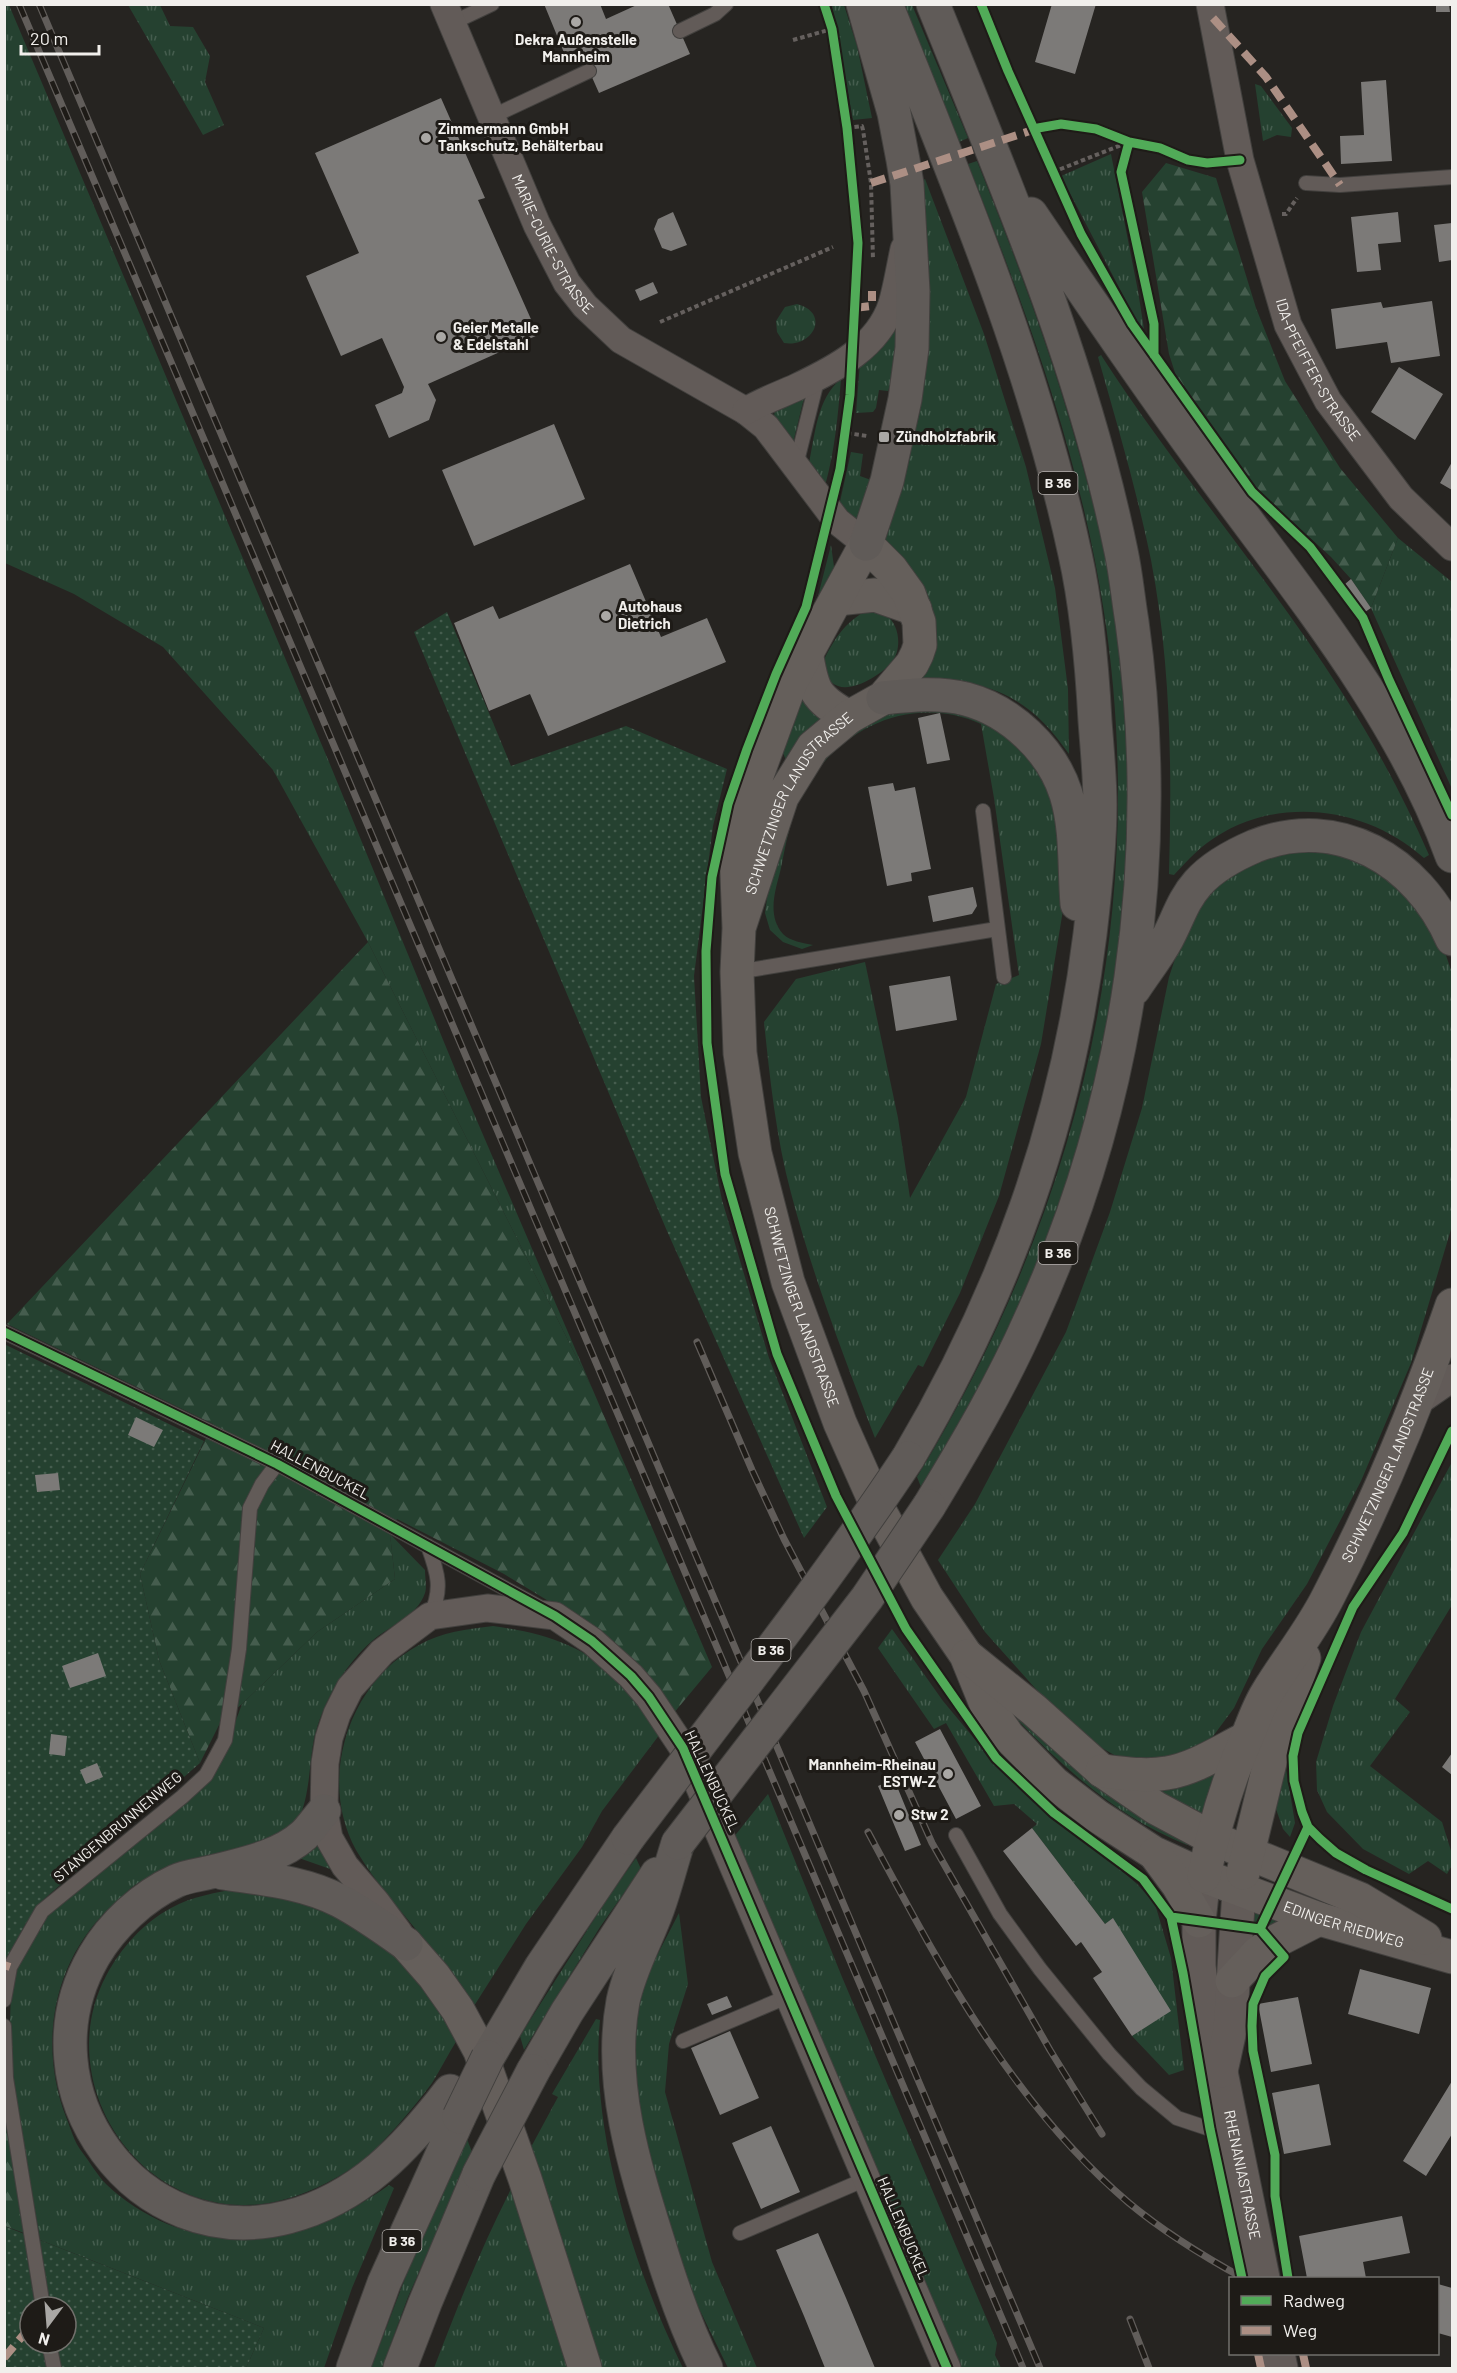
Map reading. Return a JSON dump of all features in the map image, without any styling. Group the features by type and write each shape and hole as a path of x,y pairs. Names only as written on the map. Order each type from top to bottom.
{"highway":[{"path":"863,4 894,113 905,172 913,291 912,348 905,399 887,481 866,544"},
{"name":"B 36","path":"353,2368 454,2104 488,2057 541,1967 628,1838 849,1545 908,1458 942,1400 976,1333 1027,1209 1050,1138 1069,1063 1083,988 1094,898 1100,804 1092,664 1076,557 1051,453 1011,327 952,169 886,4"},
{"name":"B 36","path":"400,2368 479,2174 567,2012 653,1897 678,1843 867,1598 929,1506 990,1403 1032,1317 1073,1213 1108,1097 1130,995 1142,897 1143,735 1139,670 1122,554 1101,467 1049,298 993,151 933,4"},
{"path":"993,151 1145,383 1359,677 1423,789 1452,856"},
{"path":"884,698 930,694 966,699 999,713 1032,738 1054,768 1066,794 1072,820 1083,988"},
{"path":"1130,995 1167,939 1180,906 1198,883 1216,867 1238,853 1268,841 1298,835 1328,836 1358,844 1383,856 1404,872 1427,895 1452,939"},
{"path":"324,1811 308,1831 288,1847 261,1857 178,1880 150,1895 108,1934 93,1958 80,1986 72,2015 70,2070 82,2110 94,2136 116,2164 137,2185 170,2205 200,2217 232,2222 267,2221 288,2217 339,2198 396,2156 454,2104"},
{"path":"213,1871 275,1880 319,1892 340,1901 406,1944"},
{"path":"653,1897 623,2002 620,2057 622,2095 629,2139 648,2212 672,2288 706,2368"}],"main road":[{"name":"SCHWETZINGER LANDSTRASSE","path":"866,544 844,588 807,651 780,710 755,781 736,849 740,1053 755,1153 788,1282 840,1423 876,1504 927,1598 966,1655 986,1704 1008,1736 1054,1783 1097,1816 1154,1853"},
{"path":"866,544 901,581 915,609 920,636 917,654 912,664 884,698"},
{"path":"844,588 875,595 915,609"},
{"path":"807,651 814,690 830,706 849,717"},
{"name":"SCHWETZINGER LANDSTRASSE","path":"739,928 782,797 813,747 849,717 884,698"},
{"name":"SCHWETZINGER LANDSTRASSE","path":"1239,1891 1273,1750 1316,1622 1377,1499 1419,1401 1452,1305"},
{"name":"SCHWETZINGER LANDSTRASSE","path":"1212,1838 1225,1792 1266,1694 1316,1622"},
{"name":"SCHWETZINGER LANDSTRASSE","path":"966,1655 1034,1710 1101,1770 1156,1808 1212,1838 1247,1853"},
{"path":"1101,1770 1138,1775 1169,1773 1245,1740"},
{"name":"RHENANIASTRASSE","path":"1204,1876 1212,1838"},
{"path":"1154,1853 1178,1885 1199,1921"},
{"name":"EDINGER RIEDWEG","path":"1154,1853 1239,1891 1319,1919 1452,1956"},
{"name":"EDINGER RIEDWEG","path":"1247,1853 1360,1899 1452,1956"},
{"path":"1232,1981 1258,1953 1272,1943 1319,1919"},
{"path":"406,1944 434,1976 458,2010 480,2051 525,2179 585,2368"}],"street":[{"name":"IDA-PFEIFFER-STRASSE","path":"1210,4 1240,160 1288,325 1328,401 1401,498 1452,547"},
{"name":"MARIE-CURIE-STRASSE","path":"448,14 537,225 567,283 585,306 621,340 746,411 766,427 837,520 866,544"},
{"path":"746,411 760,402 818,377 852,356 868,342 883,324 892,304 910,225"},
{"name":"MARIE-CURIE-STRASSE","path":"837,520 848,558 844,588"},
{"path":"1419,1401 1452,1378"},
{"name":"HALLENBUCKEL","path":"430,1616 487,1608 555,1616 592,1641 631,1676 649,1697 683,1748 946,2368"},
{"path":"406,1944 376,1902 345,1866 329,1838 324,1811 325,1763 329,1738 337,1714 350,1688 382,1652 430,1616"},
{"name":"RHENANIASTRASSE","path":"1204,1876 1199,1921 1199,1966 1207,2032 1221,2072 1263,2277"},
{"name":"RHENANIASTRASSE","path":"1221,2072 1230,2030 1239,1891"}],"lane":[{"path":"448,14 492,4"},
{"path":"680,31 715,14 726,4"},
{"path":"491,117 589,70"},
{"path":"1306,183 1340,185 1452,177"},
{"path":"796,466 818,377"},
{"path":"982,811 1004,977"},
{"path":"737,972 997,929"},
{"name":"HALLENBUCKEL","path":"4,1332 277,1464 555,1616"},
{"name":"STANGENBRUNNENWEG","path":"4,2000 10,1967 42,1911 190,1790 206,1774 225,1740 239,1649 250,1508 262,1484 277,1464"},
{"path":"428,1546 439,1584 437,1603 430,1616"},
{"path":"956,1834 1000,1914 1040,1969 1109,2054 1141,2088 1177,2118 1210,2129 1232,2127"},
{"path":"683,2041 789,1996"},
{"path":"4,2026 6,2078 41,2295"},
{"path":"740,2233 866,2179"}],"path":[{"path":"793,40 832,29"},
{"path":"847,128 862,126 863,130 871,183 874,227 873,270"},
{"path":"1053,172 1129,142"},
{"path":"660,322 833,247"},
{"path":"847,432 873,436"}],"green space":[{"path":"4,5 9,5 329,762 462,1086 592,1388 368,942 273,770 163,647 74,594 5,563"},
{"path":"128,5 160,5 170,26 193,27 210,56 205,82 224,125 203,135"},
{"path":"832,5 844,5 857,46 872,118 853,120"},
{"path":"901,5 912,5 968,138 959,142"},
{"path":"1255,84 1261,86 1292,128 1291,137 1277,135 1263,141"},
{"path":"1111,154 1144,329 1136,320 1061,176"},
{"path":"977,161 1049,353 1073,431 1104,548 1117,630 1124,701 1127,772 1126,844 1113,986 1100,1056 1061,1201 1033,1276 1000,1350 975,1399 921,1487 917,1477 973,1377 1020,1274 1059,1169 1088,1061 1108,951 1117,840 1116,727 1104,612 1094,554 1066,440 1049,384 968,164"},
{"path":"1166,163 1216,178 1256,308 1285,381 1340,468 1398,538 1371,608 1351,579 1331,557 1261,493 1237,464 1177,379 1169,354 1142,192"},
{"path":"925,179 984,334 1026,467 1055,588 1068,689 1069,754 1040,719 1005,695 975,684 962,690 916,684 921,667 877,544 913,183"},
{"path":"797,304 807,308 813,315 814,329 803,340 784,343 777,332 776,321 785,307"},
{"path":"896,323 899,357 888,391 879,390 876,408 873,412 856,413 860,362"},
{"path":"1101,355 1160,440 1313,648 1366,731 1429,855 1424,858 1400,840 1374,826 1347,817 1318,812 1289,812 1260,817 1233,827 1207,843 1174,875 1169,874 1169,717 1158,599 1139,509 1098,357"},
{"path":"841,379 834,446 825,486 809,463 815,429 822,407 833,387"},
{"path":"805,397 793,443 774,417 775,408"},
{"path":"851,452 863,454 860,476 871,480 864,526 839,506"},
{"path":"1398,538 1452,582 1452,789 1371,608"},
{"path":"831,545 835,574 817,600"},
{"path":"868,610 882,613 891,619 898,637 895,657 887,667 867,681 845,687 835,685 827,677 822,664 840,633 852,620"},
{"path":"447,612 511,766 626,726 727,769 713,826 694,976 701,1097 722,1200 769,1358 827,1507 804,1538 667,1231 414,632"},
{"path":"803,695 810,709 822,718 786,760 783,753"},
{"path":"888,710 969,711 1022,745 1055,797 1063,910 1041,1044 999,1196 960,1293 923,1367 918,1365 875,1438 819,1286 791,1193 777,1129 764,1022 796,979 865,962 898,1118 910,1198 966,1097 996,984 1019,975 981,724 955,715 929,713 903,715 879,722 856,734 835,750 818,770 799,802 787,839 774,902 775,919 783,934 793,940 813,945 802,949 783,942 770,930 765,913 769,884 786,817 819,758"},
{"path":"1280,847 1360,854 1435,923 1452,973 1452,1226 1411,1363 1361,1481 1307,1584 1262,1649 1234,1708 1205,1747 1182,1759 1125,1761 1093,1743 1043,1697 985,1632 938,1560 975,1504 1066,1332 1110,1212 1142,1108 1169,977 1187,923 1212,880"},
{"path":"368,942 592,1388 712,1667 673,1714 593,1628 504,1574 397,1519 390,1534 395,1579 317,1632 242,1704 221,1721 200,1763 159,1660 140,1574 213,1424 7,1324"},
{"path":"4,1344 204,1441 140,1574 159,1660 200,1763 43,1900 26,1923 7,1958 4,1957"},
{"path":"1452,1462 1452,1605 1395,1699 1410,1712 1370,1766 1442,1822 1452,1854 1452,1865 1447,1874 1428,1861 1409,1874 1363,1849 1327,1812 1317,1790 1316,1762 1333,1706 1361,1632"},
{"path":"390,1534 425,1570 425,1593 416,1609 362,1650 345,1671 331,1694 313,1742 306,1796 298,1820 288,1831 255,1849 217,1853 197,1858 167,1868 135,1885 96,1923 78,1947 57,2001 53,2029 53,2059 57,2088 75,2140 106,2184 135,2207 151,2216 167,2224 202,2235 260,2239 318,2225 355,2207 389,2185 394,2188 352,2288 324,2368 246,2368 264,2328 40,2240 9,2053 11,1990 18,1965 34,1933 59,1902 169,1813 233,1728 242,1704 317,1632 395,1579"},
{"path":"493,1626 546,1637 593,1659 626,1688 660,1734 602,1811 582,1847 526,1924 474,2006 440,1959 381,1887 356,1850 345,1822 340,1793 340,1764 347,1735 358,1707 374,1683 395,1662 419,1645 437,1637"},
{"path":"892,1629 943,1701 987,1754 1026,1795 1108,1859 1137,1884 1155,1904 1171,1958 1184,2070 1169,2075 1132,2036 1170,2011 1113,1919 1105,1924 1032,1828 1037,1824 1014,1804 994,1806 946,1723 934,1729 878,1648"},
{"path":"1011,1713 1025,1720 1188,1840 1187,1845 1137,1820 1092,1789"},
{"path":"1288,1739 1286,1769 1295,1823 1290,1837 1283,1829 1276,1809"},
{"path":"1221,1759 1204,1815 1151,1786"},
{"path":"768,1794 842,1977 997,2343 995,2355 1001,2368 961,2368 733,1838"},
{"path":"317,1833 333,1870 296,1857"},
{"path":"636,1858 641,1869 600,1927 524,2050 520,2036 607,1899"},
{"path":"240,1888 333,1910 395,1953 423,1985 457,2040 427,2090 367,2158 307,2192 275,2202 242,2205 201,2199 165,2182 135,2158 112,2127 96,2091 89,2053 92,2014 106,1976 134,1937 151,1921 179,1904 204,1895"},
{"path":"1248,1903 1290,1920 1244,1952"},
{"path":"679,1913 688,1984 669,2044 665,2092 712,2262 757,2368 728,2368 672,2253 640,2135 632,2061 637,1994"},
{"path":"596,2019 600,2020 598,2063 602,2107 619,2199 648,2288 683,2368 601,2368 530,2149 558,2097 552,2094"},
{"path":"4,2103 6,2120 24,2233 5,2226"},
{"path":"467,2139 472,2152 408,2297 382,2368 371,2368 415,2252"},
{"path":"512,2187 569,2368 434,2368 470,2277"},
{"path":"4,2226 264,2328 246,2368 5,2368"}],"building":[{"path":"544,4 600,4 606,19 639,4 668,4 690,54 599,93 579,48 565,55"},
{"path":"1052,4 1096,4 1075,74 1035,62"},
{"path":"1436,4 1449,4 1450,12 1436,12"},
{"path":"1386,80 1392,161 1341,164 1340,136 1364,135 1361,82"},
{"path":"441,98 485,198 478,200 538,335 428,384 436,400 429,420 389,438 375,405 402,393 404,387 382,338 341,356 306,276 359,253 315,153"},
{"path":"673,212 687,245 671,251 662,248 654,229 658,219"},
{"path":"1398,212 1401,242 1378,244 1381,270 1357,272 1351,217"},
{"path":"1452,223 1452,260 1439,262 1434,225"},
{"path":"653,282 658,293 640,301 635,290"},
{"path":"1432,301 1440,356 1391,363 1387,342 1336,349 1331,309 1381,302 1383,308"},
{"path":"1399,367 1443,394 1415,440 1371,412"},
{"path":"554,424 585,499 474,546 442,470"},
{"path":"1452,462 1452,490 1440,483"},
{"path":"630,564 661,637 707,618 726,662 548,736 530,694 489,711 454,623 493,606 499,619"},
{"path":"1351,579 1371,608 1365,612 1345,584"},
{"path":"940,713 950,760 927,764 918,718"},
{"path":"893,783 895,791 915,787 931,869 911,873 912,881 887,886 868,787"},
{"path":"973,887 977,906 972,914 933,922 928,896"},
{"path":"950,976 957,1020 896,1031 889,986"},
{"path":"136,1417 163,1430 154,1447 128,1435"},
{"path":"58,1473 60,1490 37,1492 35,1475"},
{"path":"98,1653 106,1676 70,1688 62,1666"},
{"name":"Mannheim-Rheinau ESTW-Z","path":"940,1729 981,1806 956,1819 915,1742"},
{"path":"51,1734 67,1736 65,1756 49,1754"},
{"path":"1452,1753 1452,1775 1442,1767"},
{"path":"97,1763 103,1777 86,1784 80,1770"},
{"name":"Stw 2","path":"894,1779 921,1845 905,1851 878,1786"},
{"path":"1032,1828 1105,1924 1113,1918 1171,2011 1132,2036 1093,1978 1102,1972 1081,1942 1076,1946 1003,1851"},
{"path":"1360,1969 1431,1988 1419,2034 1348,2014"},
{"path":"727,1996 732,2007 712,2015 707,2004"},
{"path":"1298,1997 1312,2064 1271,2072 1258,2004"},
{"path":"730,2031 759,2098 720,2115 691,2048"},
{"path":"1452,2081 1452,2134 1426,2176 1403,2161"},
{"path":"1319,2084 1331,2145 1284,2154 1272,2093"},
{"path":"771,2126 800,2192 761,2209 732,2143"},
{"path":"1402,2216 1410,2253 1363,2262 1366,2277 1307,2277 1299,2236"},
{"path":"818,2233 875,2368 825,2368 776,2250"},
{"path":"1439,2284 1452,2288 1452,2337 1439,2333"}],"railway":[{"path":"19,4 1023,2368"},
{"path":"39,4 1040,2368"},
{"path":"697,1342 784,1539 864,1691 932,1843 1050,2050 1102,2134"},
{"path":"868,1832 951,1982 981,2030 1049,2122 1087,2164 1129,2203 1184,2243 1241,2277"},
{"path":"1130,2319 1149,2368"}],"marked path":[{"path":"1213,18 1266,77 1340,185"},
{"path":"871,183 1039,128"},
{"path":"854,308 872,306 872,291"},
{"path":"4,1965 10,1967"},
{"path":"4,2358 18,2341"},
{"path":"1258,2355 1261,2368"},
{"path":"1303,2355 1306,2368"}],"cycle path":[{"path":"824,4 832,29 847,128 858,243 850,395 840,469 806,607 776,674 747,749 728,804 712,877 706,951 707,1043 725,1174 777,1354 836,1496 906,1629 996,1758 1054,1813 1143,1879 1171,1917 1210,2129 1242,2277"},
{"path":"981,4 1008,71 1081,234 1132,324 1252,492 1310,547 1363,618 1389,680 1452,815"},
{"path":"1038,128 1061,124 1096,129 1129,142 1160,148 1188,160 1207,163 1240,160"},
{"path":"1129,142 1121,172 1154,324 1154,355"},
{"path":"4,1332 277,1464 555,1616 592,1641 631,1676 649,1697 683,1748 947,2368"},
{"path":"1452,1431 1403,1533 1353,1607 1298,1733 1293,1756 1294,1781 1302,1812 1308,1827 1320,1839 1336,1853 1366,1870 1452,1909"},
{"path":"1260,1929 1308,1827"},
{"path":"1171,1917 1260,1929 1284,1957 1265,1976 1253,2004 1252,2026 1253,2051 1275,2155 1275,2196 1288,2277"}],"place":[{"name":"Dekra Außenstelle Mannheim","path":"576,22"},
{"name":"Zimmermann GmbH Tankschutz, Behälterbau","path":"426,138"},
{"name":"Geier Metalle & Edelstahl","path":"441,337"},
{"name":"Zündholzfabrik","path":"884,437"},
{"name":"Autohaus Dietrich","path":"606,616"},
{"name":"Mannheim-Rheinau ESTW-Z","path":"948,1774"},
{"name":"Stw 2","path":"899,1815"}]}
